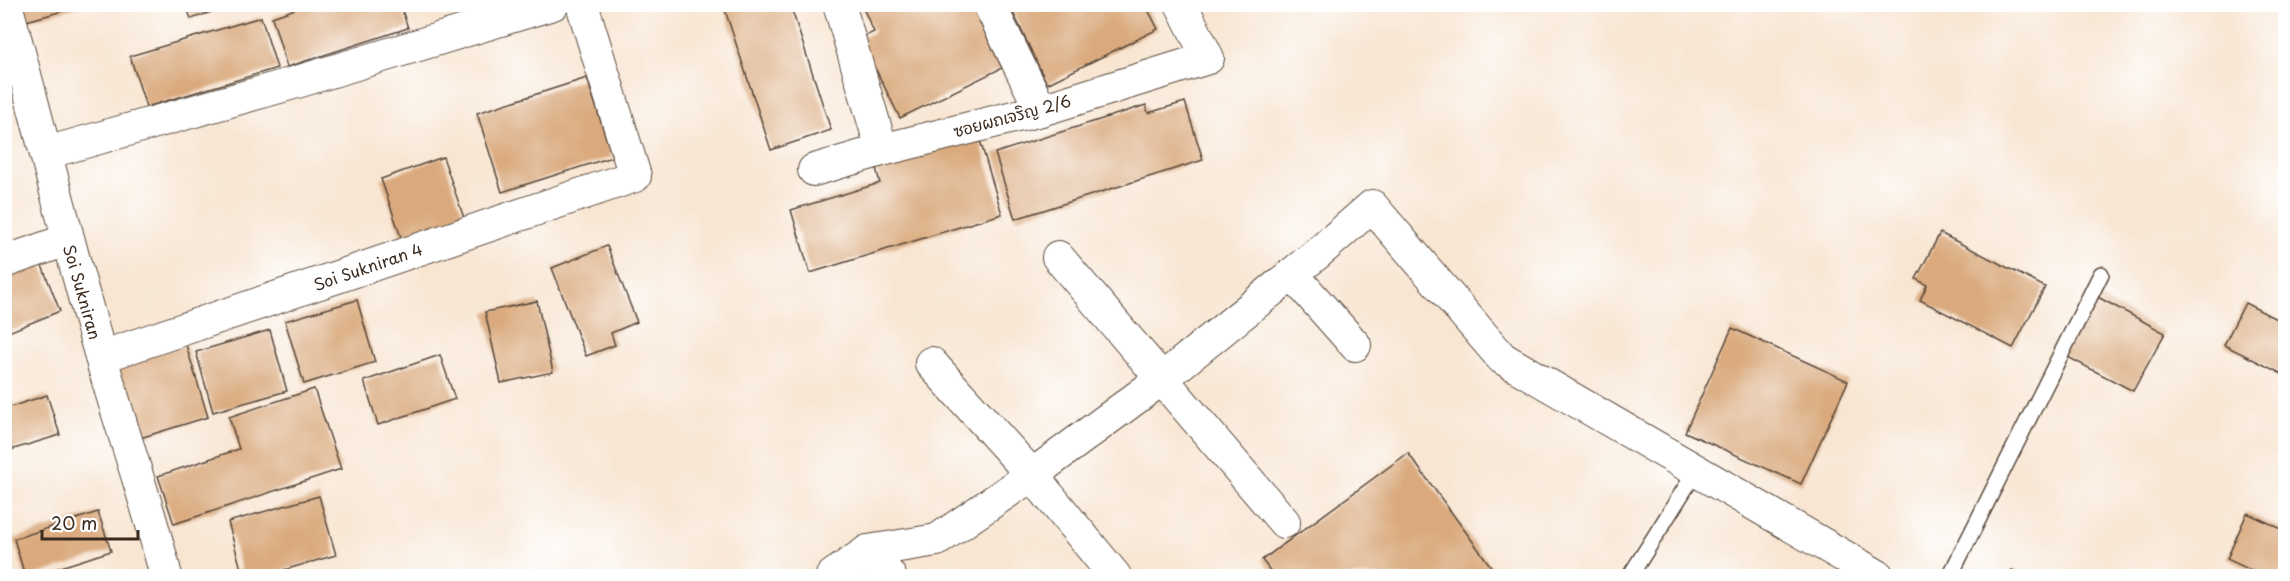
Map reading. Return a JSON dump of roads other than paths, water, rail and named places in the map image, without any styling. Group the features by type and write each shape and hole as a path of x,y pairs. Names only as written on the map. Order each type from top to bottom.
{"street":[{"name":"Soi Sukniran","path":"6,4 67,240 166,576"},
{"path":"46,153 297,82 553,4"},
{"name":"Soi Sukniran 4","path":"101,357 635,176 582,4"},
{"path":"839,4 882,150"},
{"path":"989,4 1041,110"},
{"name":"ซอยผถเจริญ 2/6","path":"814,170 882,150 1041,110 1208,58 1181,4"},
{"path":"832,576 868,551 937,540 1032,475 1163,378 1372,206 1502,358 1878,576"},
{"path":"4,262 67,240"},
{"path":"1058,257 1284,522"},
{"path":"1292,274 1355,345"},
{"path":"931,363 1032,475 1115,576"},
{"path":"868,551 890,576"}],"lane":[{"path":"1950,576 2101,274"},
{"path":"1630,576 1696,471"}]}
